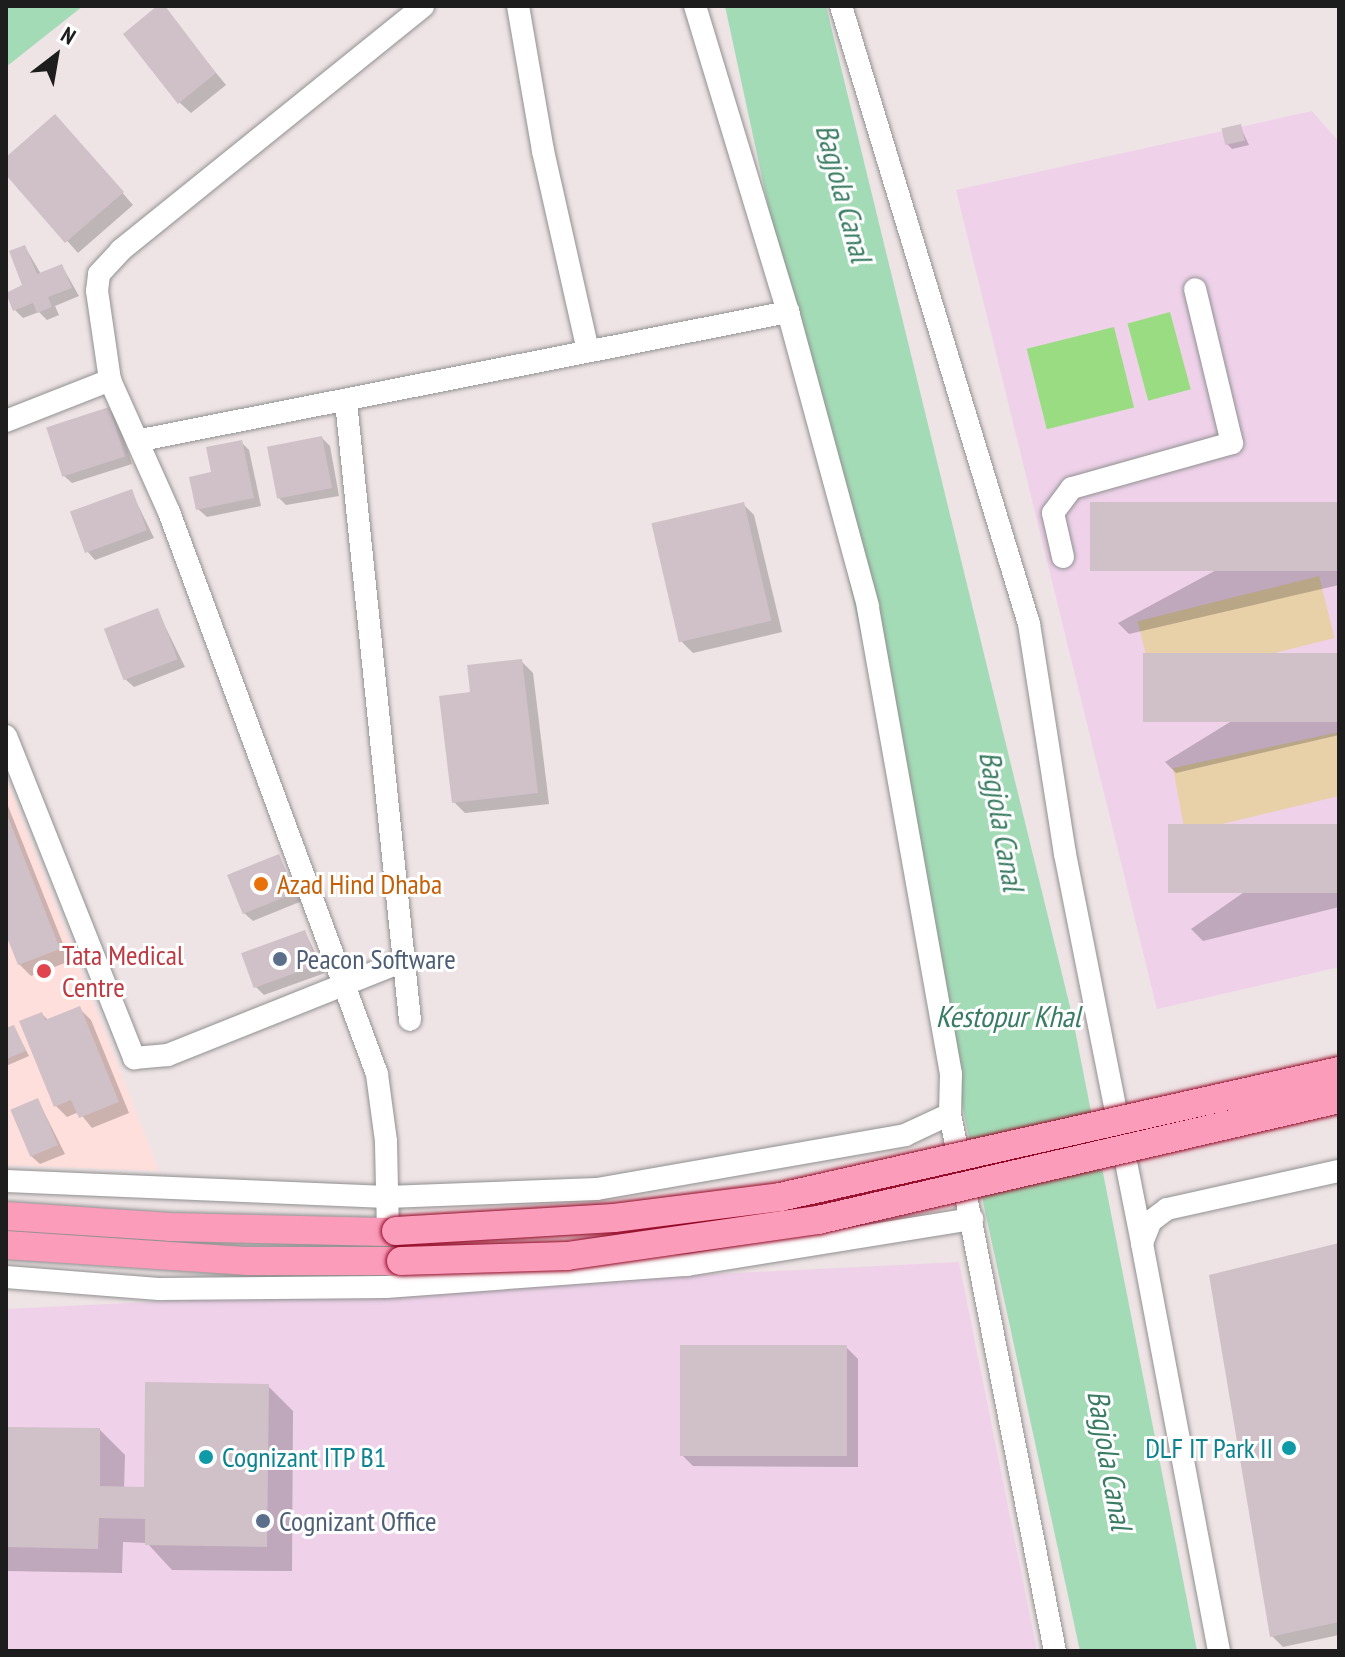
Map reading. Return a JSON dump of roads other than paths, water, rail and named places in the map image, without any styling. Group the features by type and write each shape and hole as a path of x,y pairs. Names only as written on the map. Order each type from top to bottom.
{"main road":[{"path":"6,1216 170,1227 392,1232 614,1218 780,1197 1339,1071"},
{"path":"6,1245 248,1261 401,1261 582,1255 818,1220 1339,1099"}],"street":[{"path":"392,1232 379,1084 345,984 141,440 110,380 99,274 121,250 423,6"},
{"path":"518,6 543,151 588,350"},
{"path":"695,6 788,312 868,606 951,1074 950,1114 1055,1651"},
{"path":"841,6 1029,624 1065,854 1219,1651"},
{"path":"1063,557 1053,513 1072,488 1232,443 1195,289"},
{"path":"141,440 346,402 588,350 788,312"},
{"path":"6,421 110,380"},
{"path":"346,402 410,1020"},
{"path":"6,736 47,851 134,1058 168,1055 403,961"},
{"path":"6,1181 387,1197 597,1189 905,1135 950,1114"},
{"path":"1142,1243 1151,1221 1167,1209 1339,1171"},
{"path":"6,1277 159,1289 386,1287 687,1265 972,1219"}],"water":[{"path":"6,6 83,6 6,67"},
{"name":"Kestopur Khal","path":"725,6 826,6 1072,1015 1197,1651 1080,1651"}],"place":[{"name":"Azad Hind Dhaba","path":"261,884"},
{"name":"Peacon Software","path":"280,959"},
{"name":"Tata Medical Centre","path":"44,971"},
{"name":"DLF IT Park II","path":"1289,1448"},
{"name":"Cognizant ITP B1","path":"206,1457"},
{"name":"Cognizant Office","path":"263,1521"}],"water label":[{"name":"Bagjola Canal","path":"844,193"},
{"name":"Bagjola Canal","path":"1002,821"},
{"name":"Bagjola Canal","path":"1110,1460"}]}
